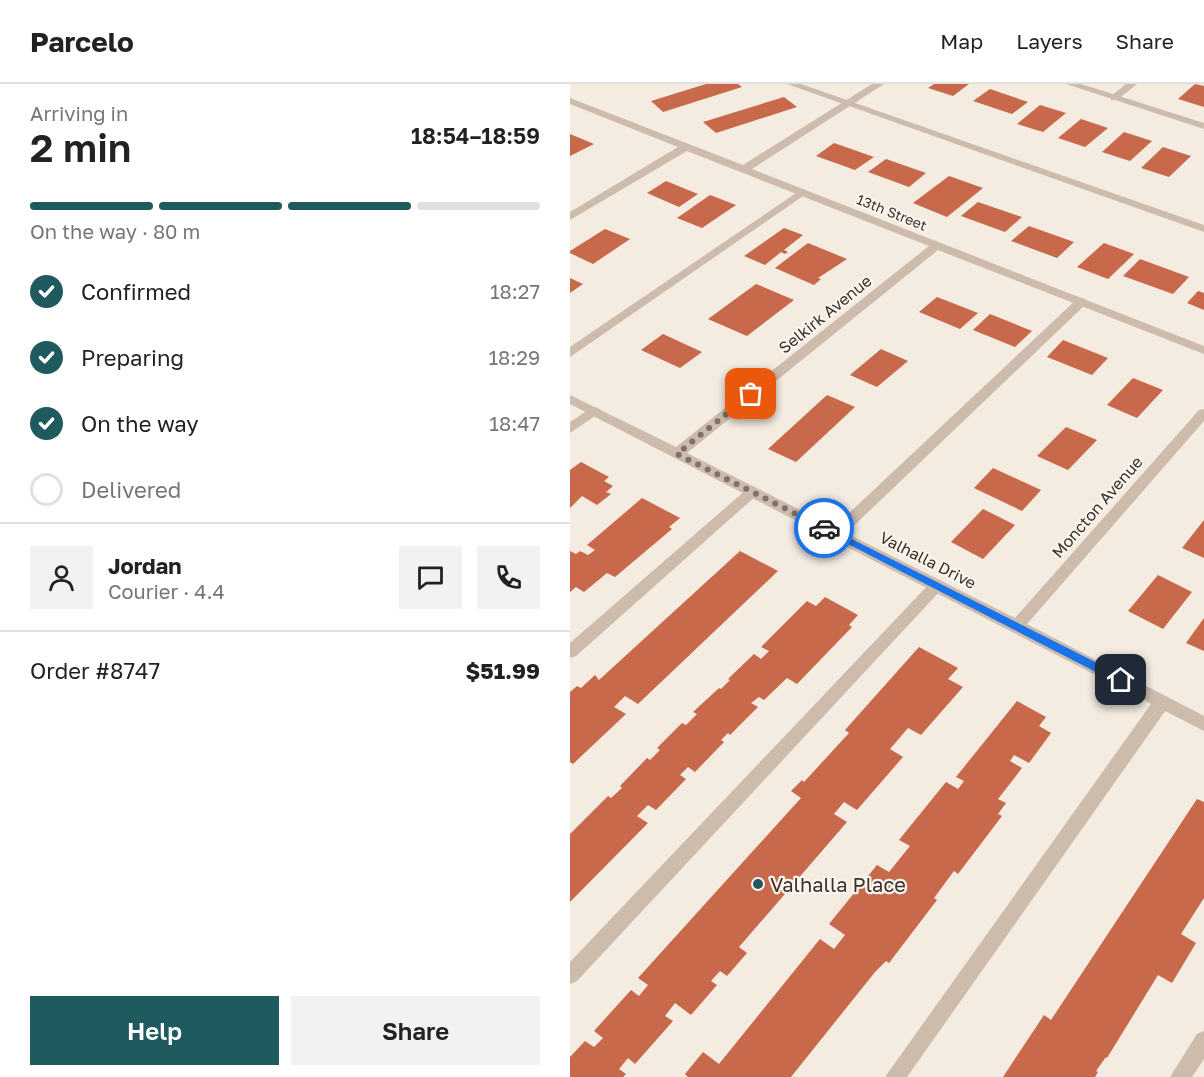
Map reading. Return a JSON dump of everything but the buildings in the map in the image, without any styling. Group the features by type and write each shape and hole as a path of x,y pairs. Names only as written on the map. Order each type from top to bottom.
{"street":[{"path":"792,84 1204,229"},
{"path":"744,169 879,84"},
{"path":"1071,84 1204,126"},
{"path":"1114,98 1131,84"},
{"name":"13th Street","path":"571,102 1204,350"},
{"path":"570,218 686,147"},
{"path":"570,353 802,192"},
{"name":"Selkirk Avenue","path":"677,454 937,245"},
{"path":"836,534 1081,302"},
{"name":"Valhalla Drive","path":"570,399 1017,626 1204,724"},
{"path":"570,429 593,411"},
{"name":"Moncton Avenue","path":"1017,626 1204,413"},
{"path":"570,652 752,492"},
{"path":"570,975 937,585"},
{"path":"895,1077 1162,702"},
{"path":"1180,1077 1204,1041"}],"way so far":[{"path":"751,394 677,454 824,528"}],"place":[{"name":"Valhalla Place","path":"758,884"}],"route":[{"path":"824,528 1121,680"}]}
